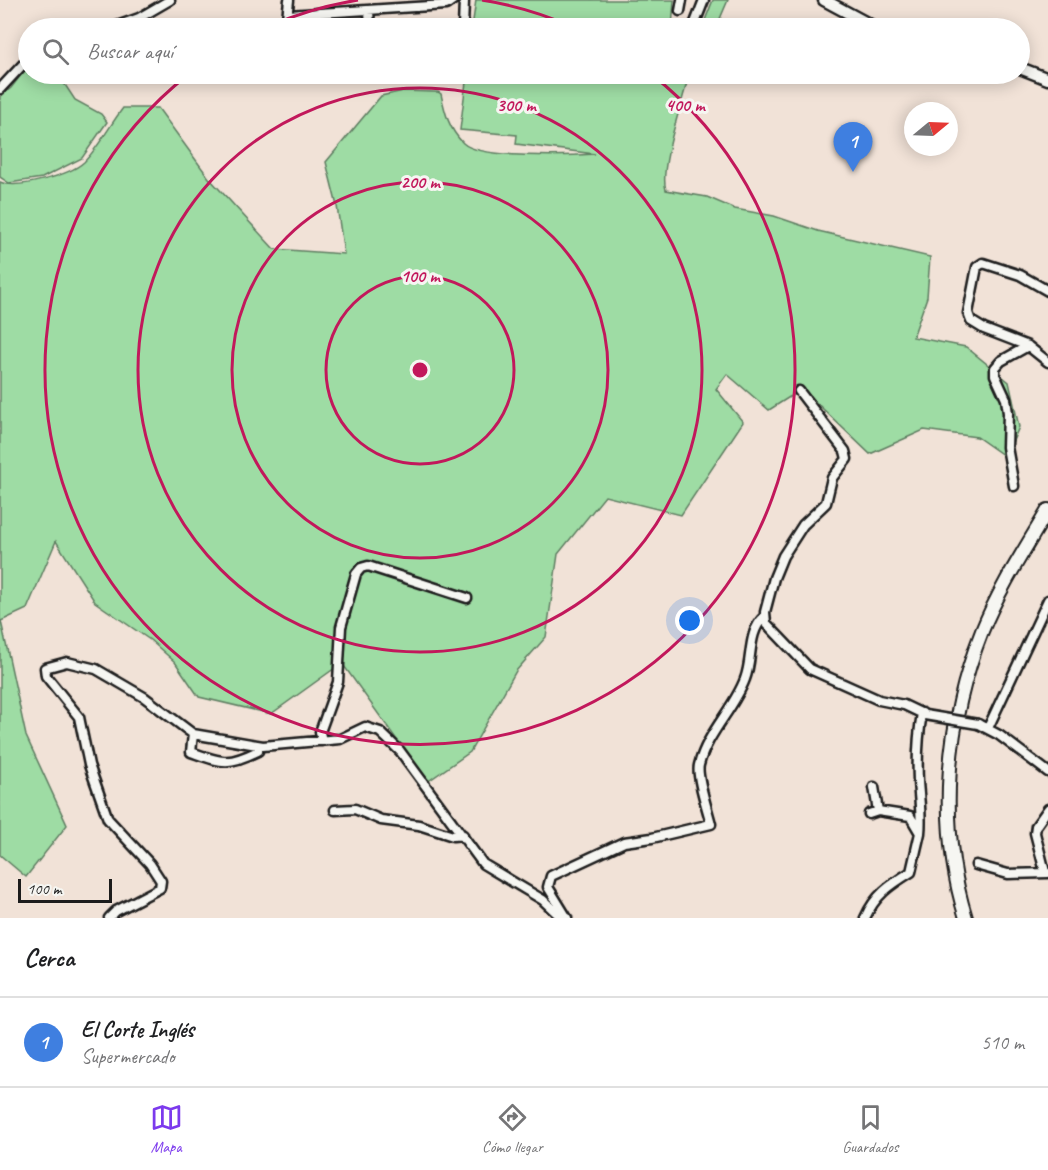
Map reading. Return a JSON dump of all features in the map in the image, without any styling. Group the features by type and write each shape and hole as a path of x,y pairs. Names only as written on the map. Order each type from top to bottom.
{"highway":[{"path":"966,918 949,825 949,782 953,733 968,672 983,629 1048,510"}],"main road":[{"path":"824,0 857,18"},
{"path":"1030,72 1048,79"}],"street":[{"path":"139,18 170,0"},
{"path":"288,0 288,18"},
{"path":"288,15 446,5 453,0"},
{"path":"463,18 464,0"},
{"path":"680,11 682,0"},
{"path":"697,18 704,0"},
{"path":"369,10 369,18"},
{"path":"0,89 18,70"},
{"path":"1048,291 1020,275 983,262 977,267 968,313 971,321 984,329 1028,346 1048,362"},
{"path":"1014,486 1007,447 1006,399 995,375 995,368 1001,361 1028,346"},
{"path":"567,918 548,887 551,876 624,842 711,824 698,767 718,723 745,679 752,642 759,622 764,617 774,578 783,556 803,525 826,503 832,478 847,459 845,451 799,391"},
{"path":"322,741 320,732 338,682 341,627 356,574 361,568 368,566 467,598"},
{"path":"988,728 1048,600"},
{"path":"764,617 777,636 810,669 879,700 904,705 923,714 978,724 988,728 1048,772"},
{"path":"109,918 116,911 160,888 161,881 150,864 108,819 89,765 79,717 46,676 45,668 67,662 96,669 144,697 193,734 263,746 340,739 365,727 380,732 400,751 483,864 543,900 562,918"},
{"path":"866,918 871,904 885,888 911,872 923,812 918,782 917,739 923,714"},
{"path":"193,734 191,752 214,760 234,763 258,751"},
{"path":"874,787 878,812"},
{"path":"335,810 355,809 381,820 419,825 453,836 463,835"},
{"path":"976,866 1008,874 1047,873 1035,832 1036,826 1048,809"},
{"path":"869,814 878,812 909,816 920,833"}],"green space":[{"path":"476,0 674,0 673,18 473,18"},
{"path":"713,0 728,0 720,18 706,18"},
{"path":"18,79 18,84 65,84 75,100 101,114 107,122 82,158 42,178 9,183 0,177 0,97"},
{"path":"466,84 686,84 665,168 666,190 707,197 735,209 774,216 818,231 930,257 927,297 913,337 966,347 1009,382 1019,427 1006,457 977,437 924,430 870,454 802,389 769,410 727,374 716,389 743,422 681,515 605,496 558,554 546,637 516,671 470,752 427,782 342,663 271,714 199,697 175,662 150,640 95,602 56,541 27,609 1,621 26,736 67,825 26,877 0,855 0,182 30,183 67,172 84,162 100,143 123,108 158,108 209,178 274,249 344,254 337,206 326,162 381,96 403,91 438,92 441,94 454,132 463,143 472,148 505,154 595,154 516,144 517,135 460,130"}],"place":[{"name":"El Corte Inglés","path":"853,172"}]}
